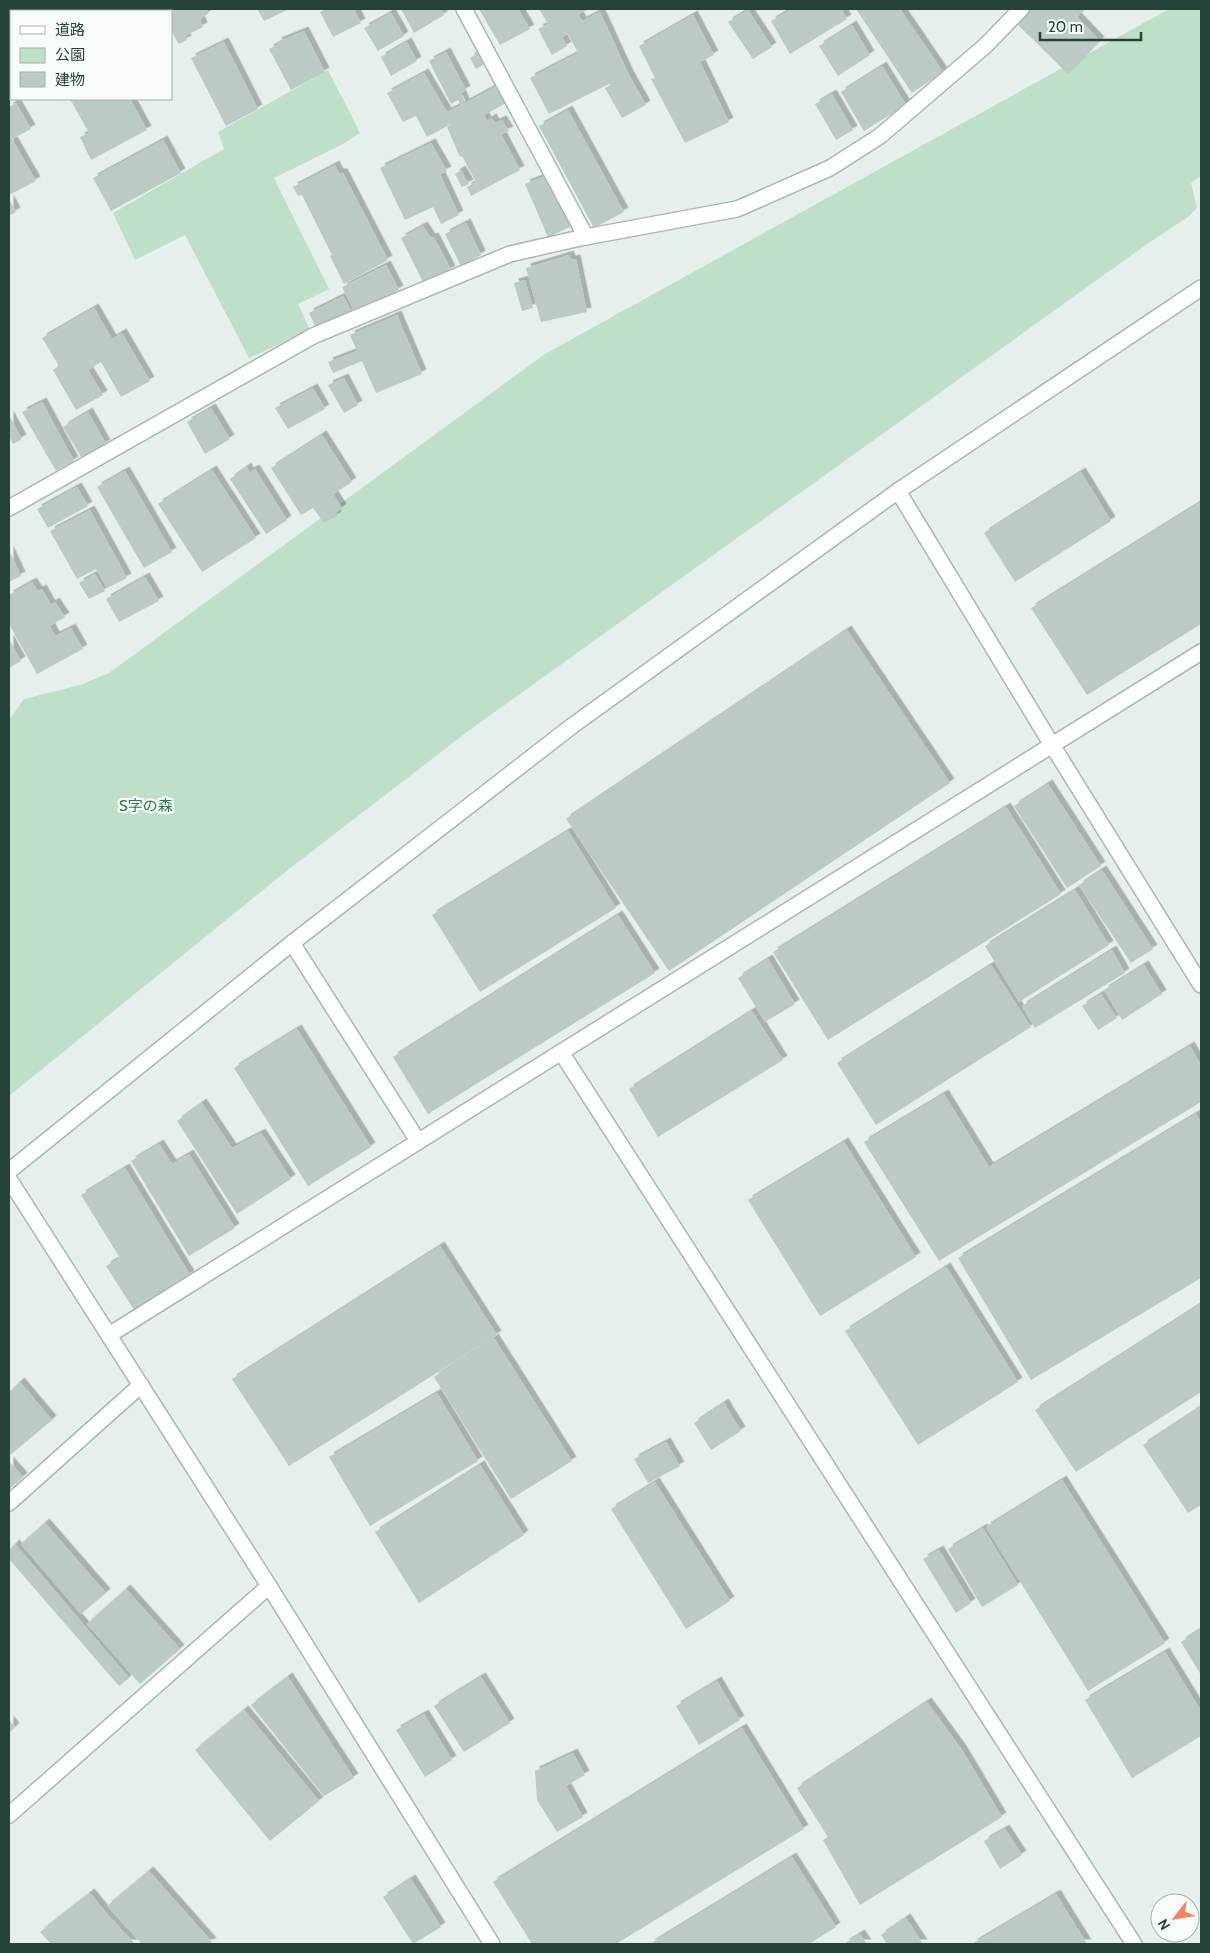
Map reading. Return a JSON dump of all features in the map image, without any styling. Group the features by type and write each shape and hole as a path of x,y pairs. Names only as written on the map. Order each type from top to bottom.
{"street":[{"path":"464,9 586,237"},
{"path":"9,508 313,336 510,254 586,237 737,209 830,168 880,136 985,46 1022,9"},
{"path":"9,1171 292,943 572,726 898,492 1201,288"},
{"path":"898,492 1201,985"},
{"path":"109,1334 1201,652"},
{"path":"292,943 418,1141"},
{"path":"561,1052 1134,1944"},
{"path":"9,1179 269,1586 492,1944"},
{"path":"9,1504 141,1385"},
{"path":"9,1816 269,1586"}],"green space":[{"name":"S字の森","path":"1169,9 1201,9 1201,176 1191,183 1197,208 1188,217 1150,242 471,729 289,869 9,1096 9,720 24,699 80,685 109,673 545,354"},
{"path":"328,70 360,133 345,143 274,178 329,289 298,304 310,330 249,358 185,235 135,260 113,213 224,149 218,132"}],"building":[{"path":"9,9 50,9 10,10"},
{"path":"152,9 152,10 131,10"},
{"path":"206,9 209,13 200,19 203,27 185,36 187,40 179,44 172,33 172,10 160,10"},
{"path":"257,9 289,9 264,21"},
{"path":"326,9 354,9 361,23 333,37 320,12"},
{"path":"401,9 441,9 444,15 414,33"},
{"path":"479,9 518,9 530,29 500,45"},
{"path":"539,9 590,9 578,14 582,21 600,12 629,75 646,105 622,118 605,88 627,75 549,114 530,78 578,53 568,34 562,37 567,46 552,55 538,29 548,24"},
{"path":"792,9 841,9 847,19 790,54 771,21"},
{"path":"856,9 900,9 943,72 912,93"},
{"path":"1030,9 1079,9 1082,11 1077,17 1100,41 1068,74 1016,23"},
{"path":"748,10 772,47 753,59 728,22"},
{"path":"391,13 404,36 378,51 364,28"},
{"path":"693,15 714,55 700,62 729,122 685,143 651,79 655,78 639,46"},
{"path":"852,25 870,55 838,76 819,46"},
{"path":"304,31 325,72 291,90 269,49 278,44 277,42"},
{"path":"224,42 258,109 226,126 191,58"},
{"path":"407,42 417,61 391,76 381,57"},
{"path":"446,52 466,90 461,93 465,103 501,84 510,101 484,115 487,121 492,118 495,123 502,120 509,131 501,134 520,170 471,196 467,187 476,182 462,156 460,157 447,127 453,123 427,137 416,116 403,122 387,93 424,73 447,112 461,105 458,100 451,104 429,61"},
{"path":"478,53 485,64 476,69 470,58"},
{"path":"882,66 906,105 864,131 841,92"},
{"path":"832,94 853,130 836,140 815,104"},
{"path":"71,100 131,100 147,130 91,160 80,137 89,133"},
{"path":"16,103 31,129 12,139 36,181 9,195 9,107"},
{"path":"568,110 624,212 594,228 539,126"},
{"path":"163,140 181,173 111,211 93,178"},
{"path":"431,143 447,171 440,174 459,215 441,224 433,207 405,220 380,168"},
{"path":"335,165 339,173 343,173 388,260 344,284 330,256 332,255 302,195 298,196 293,187"},
{"path":"461,170 469,184 462,187 455,174"},
{"path":"548,175 570,227 548,237 525,184"},
{"path":"9,199 16,212 9,216"},
{"path":"466,223 481,255 461,266 445,234"},
{"path":"423,226 431,238 434,237 451,270 424,284 401,238"},
{"path":"569,255 571,260 576,259 587,312 541,322 526,268"},
{"path":"386,265 399,290 355,313 342,287"},
{"path":"525,280 533,308 522,311 514,283"},
{"path":"343,296 352,312 317,330 309,313"},
{"path":"94,308 112,339 122,333 150,381 121,397 101,362 88,370 103,395 76,410 53,370 59,366 42,338"},
{"path":"397,315 422,374 376,393 362,361 333,373 328,362 357,351 350,335"},
{"path":"344,378 358,405 344,413 328,385"},
{"path":"313,388 325,409 288,429 275,408"},
{"path":"42,402 74,461 56,471 22,412"},
{"path":"211,408 230,439 205,454 187,422"},
{"path":"88,412 106,444 82,458 63,427"},
{"path":"9,415 22,439 13,444 9,436"},
{"path":"322,435 352,482 333,494 342,508 336,513 337,516 324,523 313,508 301,515 271,468"},
{"path":"247,467 249,472 255,469 287,520 266,534 230,479"},
{"path":"212,470 256,538 202,572 158,504"},
{"path":"125,471 172,552 144,568 97,487"},
{"path":"1081,472 1111,521 1015,582 984,533"},
{"path":"77,487 88,506 48,528 37,509"},
{"path":"1201,502 1201,624 1087,695 1031,608"},
{"path":"90,510 127,578 107,588 96,569 77,579 50,531"},
{"path":"9,550 21,576 9,582"},
{"path":"95,574 105,591 89,599 79,583"},
{"path":"145,577 159,601 119,622 106,599"},
{"path":"32,582 38,591 42,589 51,605 55,602 65,617 50,626 55,636 71,628 83,649 37,674 9,624 9,595"},
{"path":"847,630 950,783 669,971 566,819"},
{"path":"9,639 21,661 9,668"},
{"path":"1048,784 1101,866 1067,888 1014,806"},
{"path":"1006,807 1061,894 828,1040 773,952"},
{"path":"568,831 616,908 480,992 432,915"},
{"path":"1102,870 1153,949 1131,963 1079,885"},
{"path":"1075,890 1109,945 1019,1002 985,946"},
{"path":"618,915 655,973 428,1114 393,1057"},
{"path":"1112,950 1125,973 1035,1028 1022,1006"},
{"path":"768,959 795,1004 765,1022 738,978"},
{"path":"991,965 1031,1027 876,1125 837,1063"},
{"path":"1144,965 1162,994 1122,1020 1104,990"},
{"path":"1101,994 1117,1018 1098,1030 1082,1006"},
{"path":"752,1011 783,1060 658,1137 629,1089"},
{"path":"297,1029 371,1147 308,1186 234,1068"},
{"path":"1190,1046 1201,1065 1201,1102 939,1261 864,1142 944,1094 989,1167"},
{"path":"202,1103 232,1148 261,1133 291,1179 237,1214 177,1121"},
{"path":"1196,1114 1201,1123 1201,1278 1031,1380 958,1258"},
{"path":"844,1142 916,1257 820,1316 748,1200"},
{"path":"159,1144 172,1164 189,1154 235,1228 189,1256 131,1161"},
{"path":"125,1168 190,1275 134,1310 106,1266 120,1258 81,1195"},
{"path":"440,1246 497,1335 289,1466 232,1379"},
{"path":"946,1267 1018,1382 918,1445 845,1331"},
{"path":"1201,1304 1201,1392 1076,1472 1035,1410"},
{"path":"494,1338 572,1461 511,1499 434,1377"},
{"path":"20,1382 52,1420 9,1456 9,1392"},
{"path":"437,1393 478,1461 370,1526 329,1457"},
{"path":"724,1403 741,1431 711,1450 694,1423"},
{"path":"1201,1407 1201,1505 1188,1513 1143,1445"},
{"path":"666,1442 680,1466 648,1483 634,1459"},
{"path":"9,1461 23,1477 9,1490"},
{"path":"480,1465 524,1535 419,1603 375,1532"},
{"path":"1062,1480 1165,1643 1088,1691 986,1527"},
{"path":"655,1482 730,1601 686,1629 611,1509"},
{"path":"45,1523 106,1593 81,1614 21,1544"},
{"path":"983,1528 1018,1585 982,1607 948,1549"},
{"path":"15,1544 129,1678 119,1686 9,1559 9,1550"},
{"path":"939,1550 971,1603 956,1613 923,1559"},
{"path":"126,1589 180,1649 140,1684 87,1624"},
{"path":"1201,1629 1201,1675 1181,1642"},
{"path":"1165,1652 1201,1711 1201,1736 1132,1778 1085,1700"},
{"path":"288,1677 354,1778 324,1796 251,1705"},
{"path":"481,1677 510,1723 464,1752 434,1706"},
{"path":"717,1681 740,1720 699,1745 676,1706"},
{"path":"927,1702 962,1750 1002,1817 860,1905 823,1840 828,1837 797,1788"},
{"path":"244,1710 319,1801 270,1841 195,1750"},
{"path":"424,1714 452,1760 425,1777 396,1730"},
{"path":"9,1720 15,1727 9,1733"},
{"path":"742,1728 804,1829 616,1944 532,1944 493,1882"},
{"path":"573,1753 585,1775 566,1786 583,1817 557,1832 537,1800 535,1771"},
{"path":"1005,1829 1022,1855 1000,1869 984,1841"},
{"path":"792,1857 836,1927 809,1944 650,1944"},
{"path":"149,1871 212,1942 209,1944 142,1944 107,1906"},
{"path":"411,1879 441,1927 413,1944 383,1897"},
{"path":"90,1893 135,1944 51,1944 40,1932"},
{"path":"1056,1894 1087,1944 972,1944"},
{"path":"906,1918 923,1944 887,1944 881,1935"},
{"path":"860,1934 867,1944 844,1944"}]}
